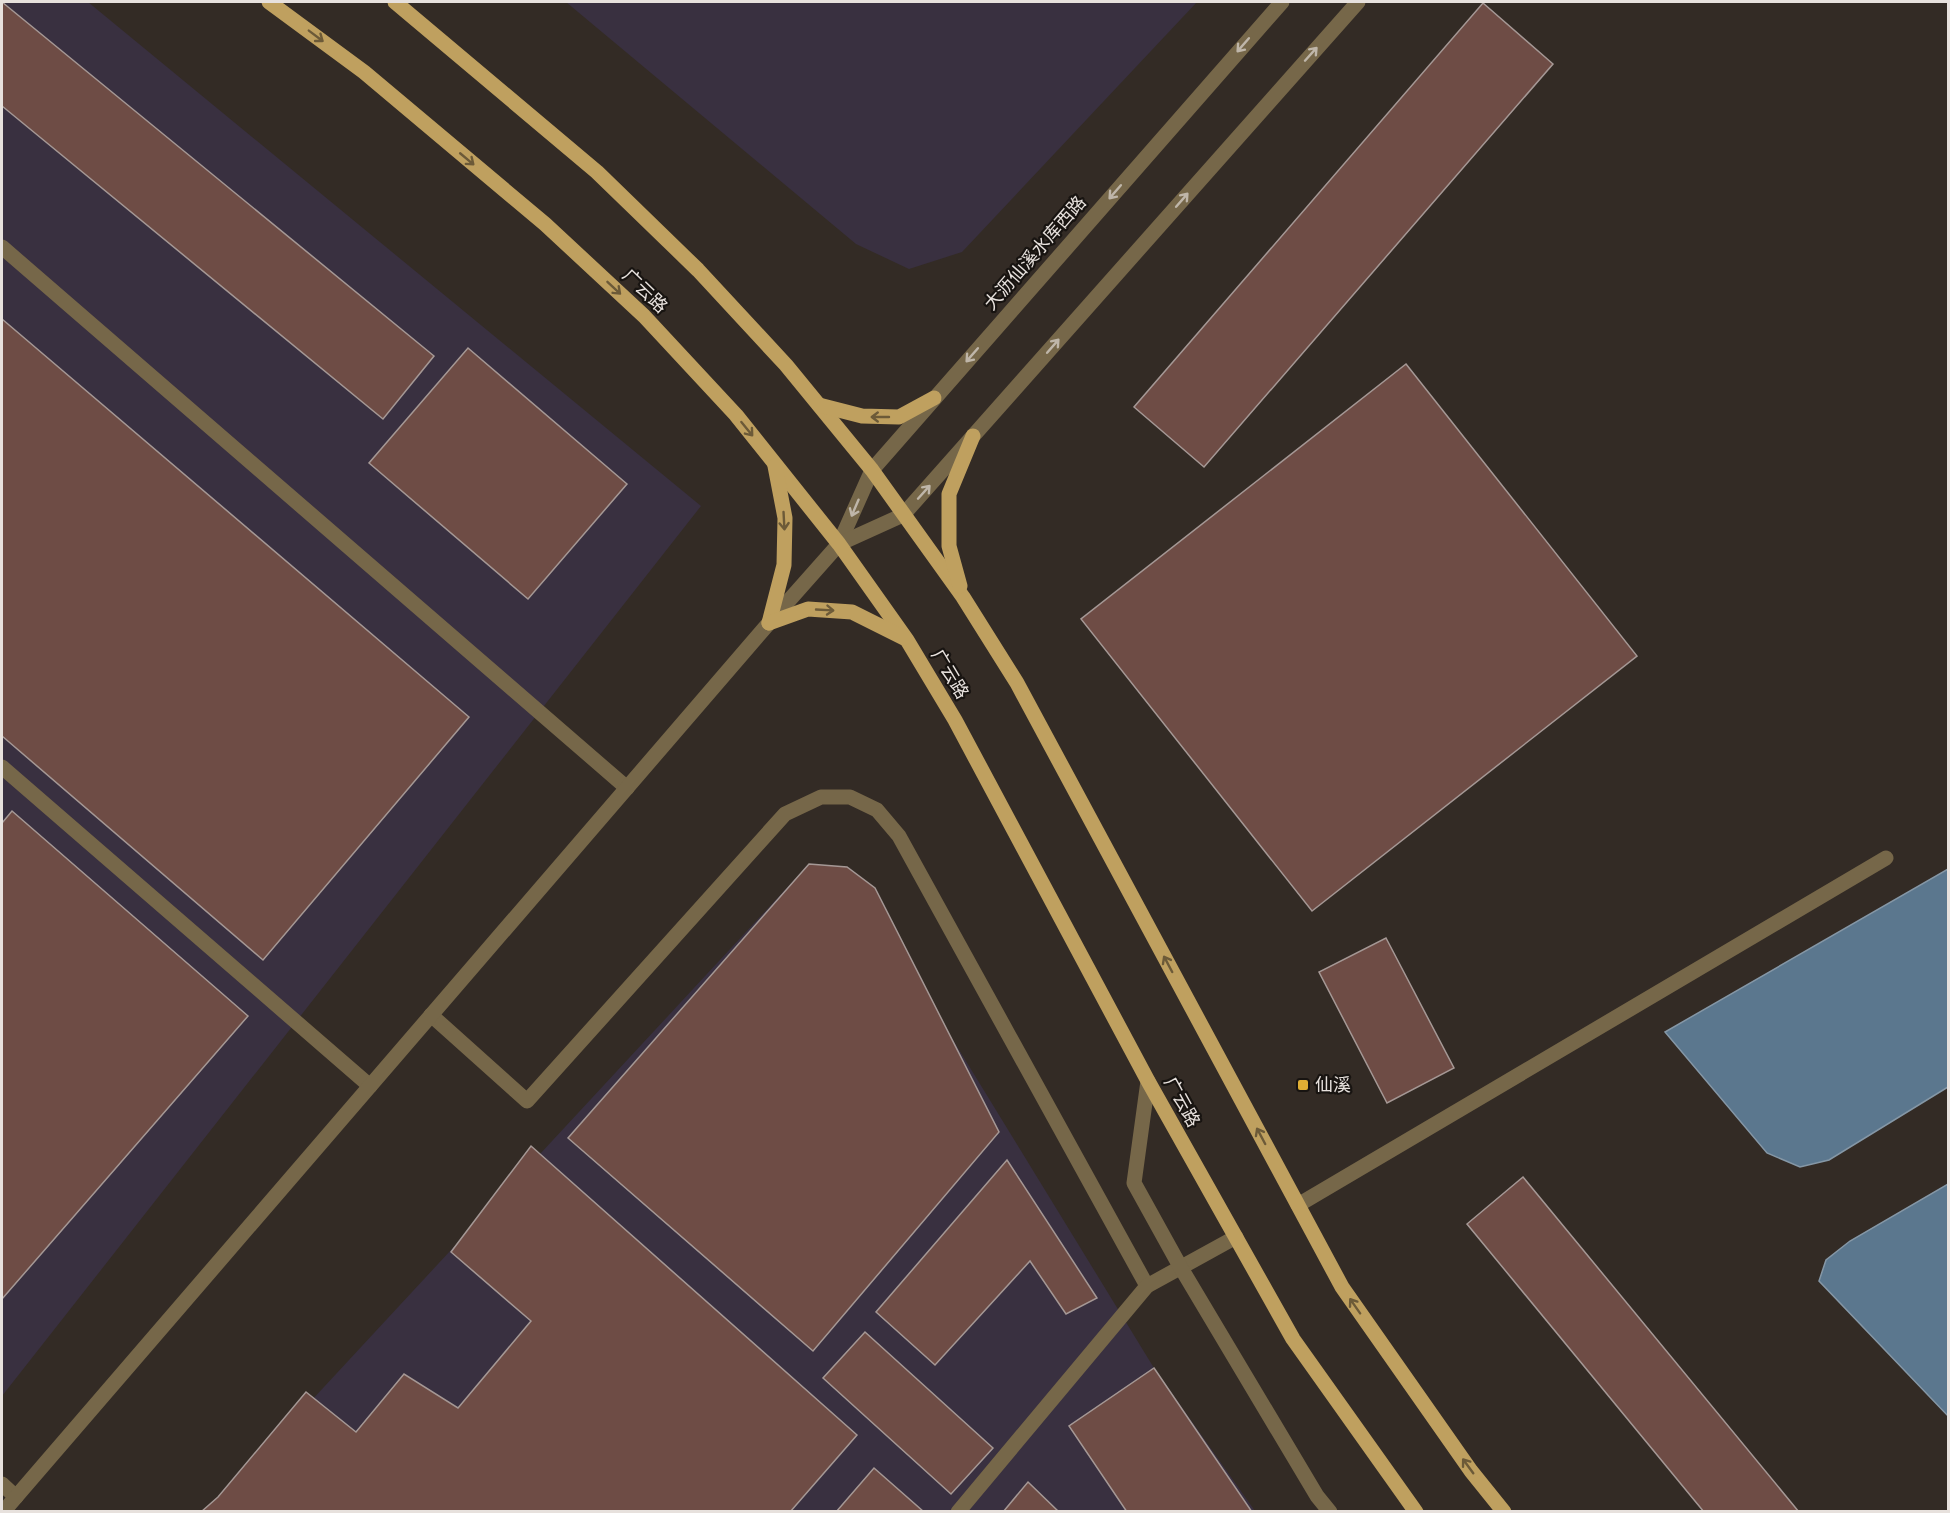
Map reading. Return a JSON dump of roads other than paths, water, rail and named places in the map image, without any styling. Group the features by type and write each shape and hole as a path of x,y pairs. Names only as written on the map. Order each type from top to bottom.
{"main road":[{"name":"广云路","path":"269,2 364,72 545,224 644,316 736,415 839,544 907,640 955,720 1148,1081 1293,1339 1416,1512"},
{"path":"394,2 597,172 698,270 786,365 872,470 963,597 1017,683 1342,1287 1471,1471 1504,1512"},
{"path":"819,405 862,417 899,417 934,398"},
{"path":"963,597 948,546 949,494 973,436"},
{"path":"769,623 784,565 785,518 774,464"},
{"path":"769,623 808,609 852,612 907,640"}],"street":[{"name":"大沥仙溪水库西路","path":"839,544 872,470 1282,2"},
{"path":"3,1512 839,544 903,515 1358,2"},
{"path":"2,247 627,788"},
{"path":"2,767 370,1086"},
{"path":"431,1015 526,1101 785,814 821,796 850,797 877,810 899,836 1148,1286"},
{"path":"1298,1206 1886,858"},
{"path":"1148,1081 1134,1183 1181,1268 1317,1496 1330,1512"},
{"path":"958,1512 1148,1286 1236,1237"},
{"path":"2,1484 16,1497"}],"water":[{"path":"1948,869 1948,1087 1829,1160 1800,1167 1767,1153 1665,1032"},
{"path":"1948,1184 1948,1416 1819,1281 1826,1260 1850,1241"}],"place":[{"name":"仙溪","path":"1303,1085"}]}
